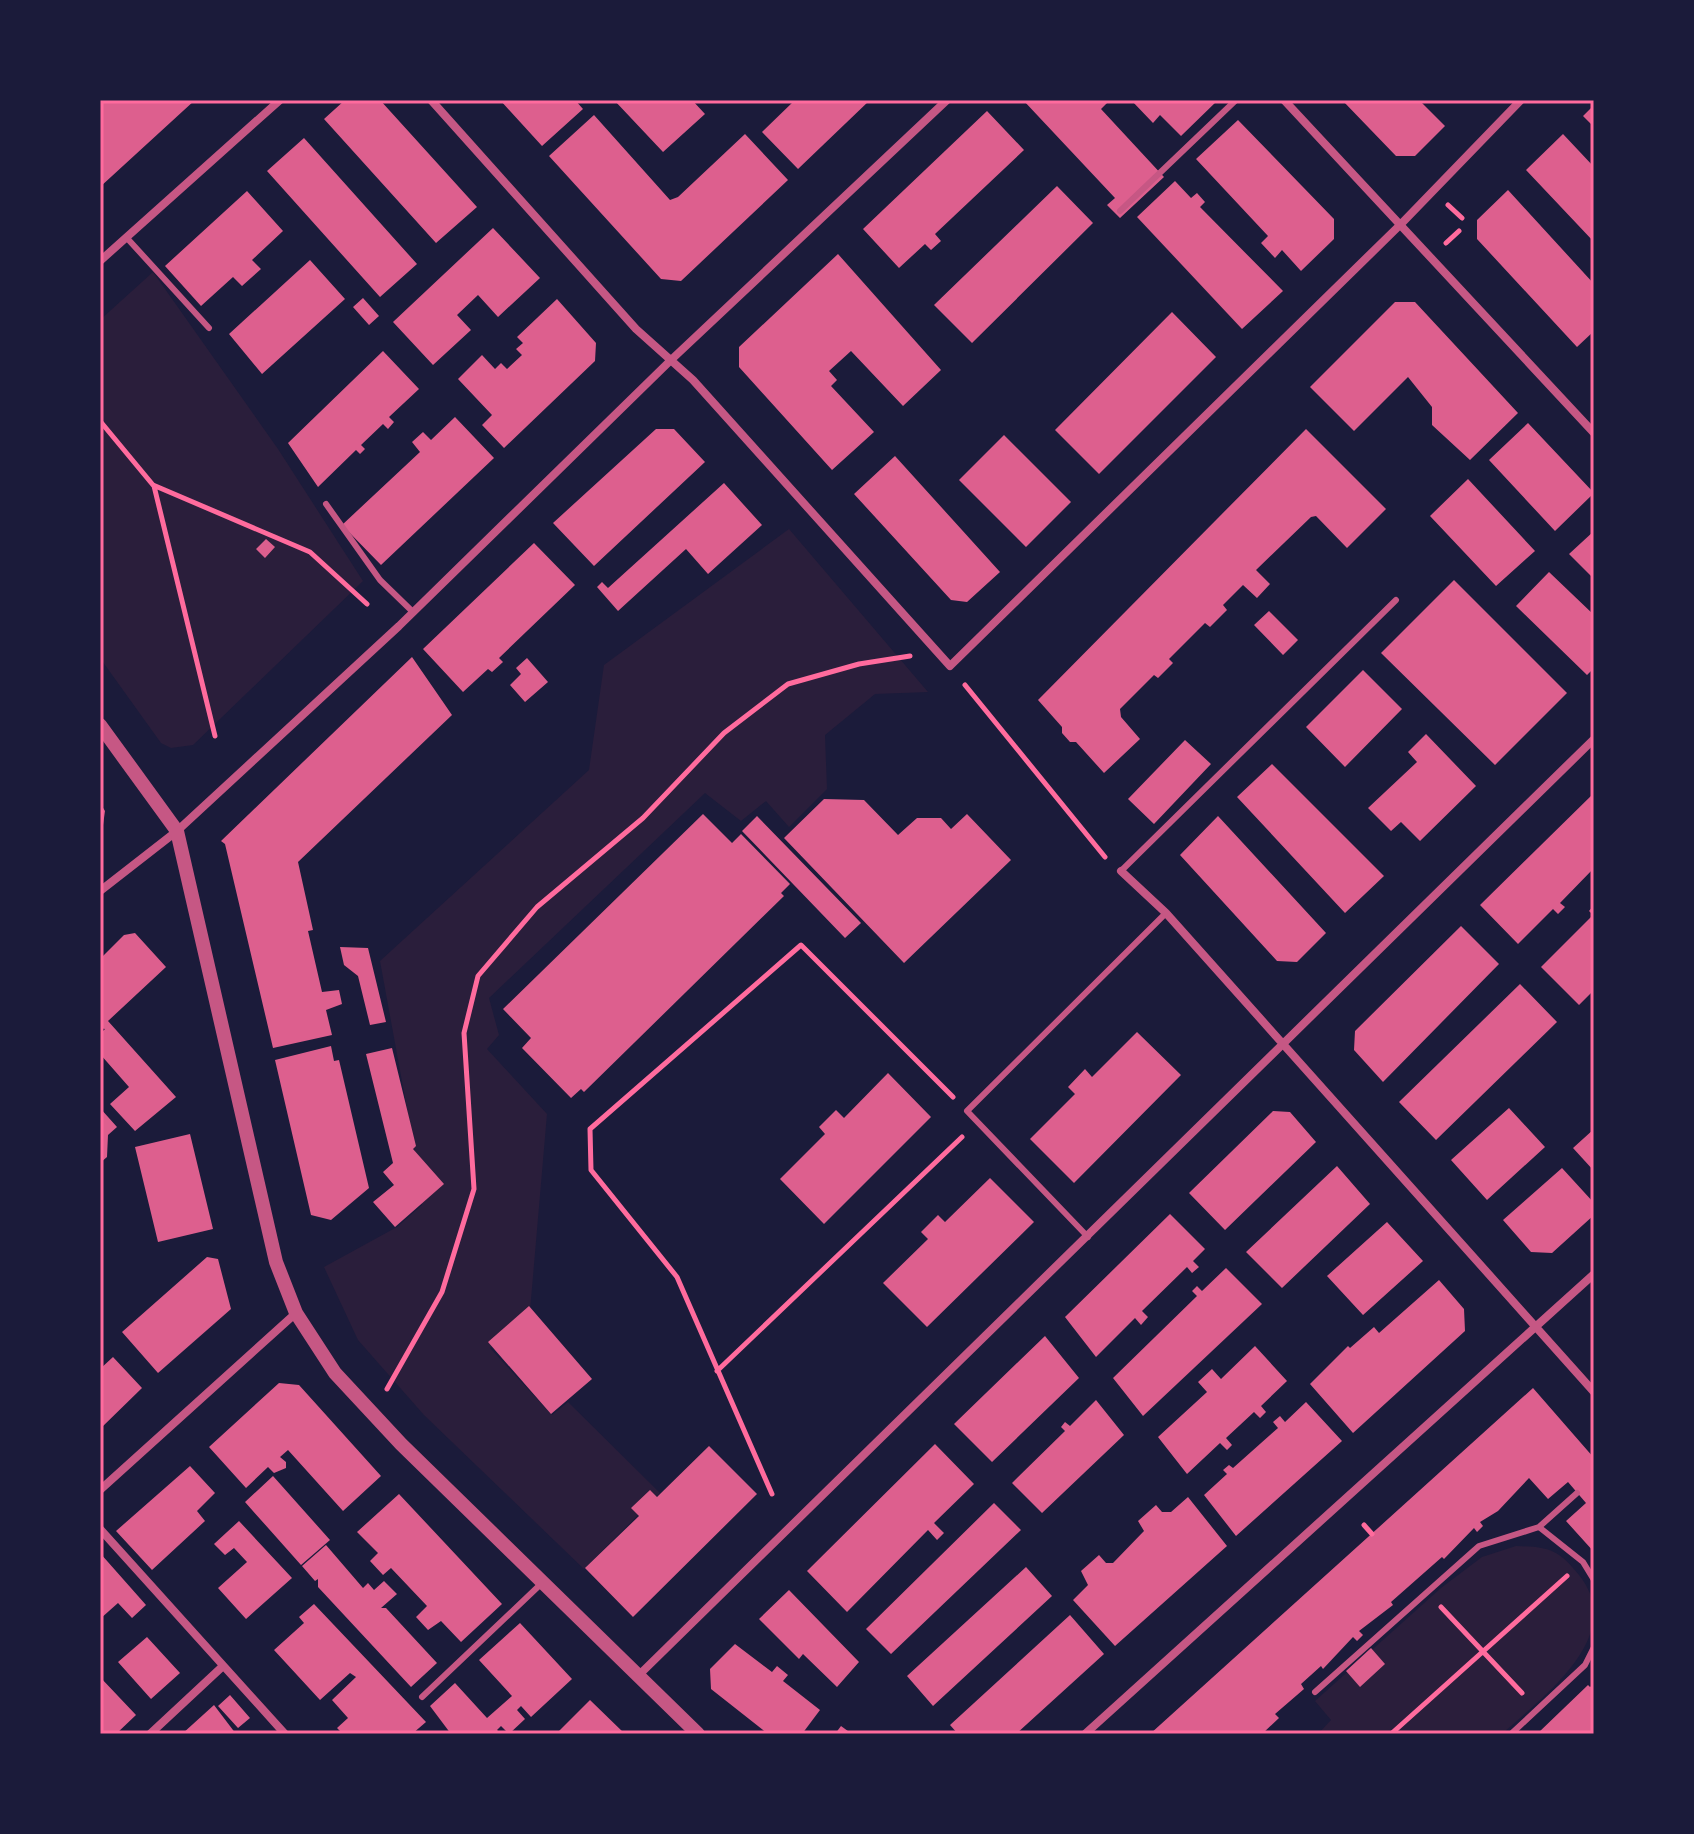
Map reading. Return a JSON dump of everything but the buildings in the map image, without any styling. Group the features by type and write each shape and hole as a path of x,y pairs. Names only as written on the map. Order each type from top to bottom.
{"street":[{"path":"100,261 280,100"},
{"path":"431,100 636,329 693,380 950,666 1402,223 1521,100"},
{"path":"100,891 177,831 399,626 671,360 947,100"},
{"path":"1284,100 1402,223 1594,433"},
{"path":"100,725 177,831 276,1262 296,1313 335,1373 401,1444 640,1674 698,1734"},
{"path":"640,1674 1594,739"},
{"path":"1121,871 1166,913 1285,1044 1594,1392"},
{"path":"1085,1734 1594,1274"},
{"path":"100,1490 296,1313"},
{"path":"100,1529 285,1734"},
{"path":"150,1734 223,1666"}],"lane":[{"path":"1120,211 1236,100"},
{"path":"126,237 209,328"},
{"path":"326,504 380,580 413,612"},
{"path":"1121,871 1396,600"},
{"path":"1088,1237 967,1111 1166,913"},
{"path":"1315,1692 1479,1546 1539,1527 1577,1493"},
{"path":"1539,1527 1583,1562 1594,1580"},
{"path":"422,1697 543,1582"},
{"path":"1511,1734 1585,1665 1594,1647"}],"path":[{"path":"100,421 153,485 215,736"},
{"path":"153,485 310,552 361,599 399,626"},
{"path":"387,1389 442,1292 474,1189 464,1033 478,976 537,907 643,818 724,733 788,684 859,664 914,655 950,666 1093,847 1121,871"},
{"path":"772,1494 677,1277 591,1170 590,1129 801,945 967,1111"},
{"path":"717,1371 978,1122"},
{"path":"1364,1525 1372,1534"},
{"path":"1391,1734 1583,1562"},
{"path":"1431,1596 1524,1695"}],"shaded area":[{"path":"153,272 278,449 363,581 193,745 171,748 161,743 100,658 100,320"},
{"path":"789,529 928,692 875,694 825,735 827,789 789,827 766,801 741,821 705,793 489,998 499,1035 487,1049 547,1114 530,1311 490,1348 552,1415 568,1402 660,1493 584,1569 424,1415 358,1340 324,1267 397,1227 422,1205 407,1180 416,1158 380,961 589,770 604,665"},
{"path":"1516,1546 1537,1547 1559,1555 1579,1575 1591,1598 1593,1620 1587,1642 1557,1684 1502,1734 1318,1734 1331,1720 1315,1701 1441,1588 1482,1557"}]}
